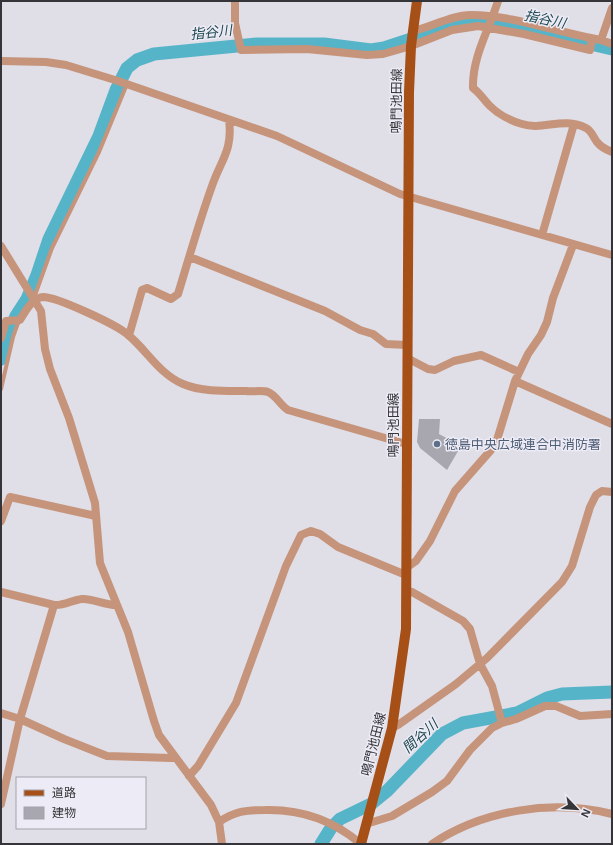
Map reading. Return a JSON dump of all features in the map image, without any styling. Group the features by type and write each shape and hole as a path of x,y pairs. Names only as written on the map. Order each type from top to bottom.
{"main road":[{"name":"鳴門池田線","path":"361,844 392,728 406,629 409,92 412,39 417,1"}],"street":[{"path":"235,1 235,22 241,50 307,49 366,54 383,54 458,17 471,15 524,34 590,50 612,8"},
{"path":"498,1 491,23 476,58 473,74 473,88 491,107 508,118 523,124 536,125 560,122 574,124 586,128 594,135 597,142 612,152"},
{"path":"412,39 491,23 612,44"},
{"path":"1,61 46,62 66,65 126,83 290,142 408,196 573,245 612,255"},
{"path":"128,334 130,332 142,290 147,288 171,299 178,294 212,185 229,146 229,120"},
{"path":"542,235 574,124"},
{"path":"189,776 198,766 236,703 286,566 301,535 311,531 320,534 338,547 406,572 416,561 430,541 455,490 491,450 497,440 515,381 547,322 553,298 573,245"},
{"path":"1,246 28,288 40,310 45,349 50,369 69,418 95,503 100,563 128,632 154,721 160,735 211,805 219,822 222,844"},
{"path":"190,257 325,311 360,330 373,334 386,344 407,345"},
{"path":"1,338 6,321 16,320 34,298 43,297 56,300 96,317 128,334 147,356 175,380 184,385 218,391 267,392 274,397 280,406 288,410 406,444"},
{"path":"407,358 428,369 435,370 454,362 481,355 519,372"},
{"path":"515,381 612,424"},
{"path":"392,728 480,664 562,582 572,566 590,507 596,495 602,491 612,492"},
{"path":"1,521 10,497 96,516"},
{"path":"406,591 412,592 463,621 470,629 480,664 492,686 501,719"},
{"path":"1,592 54,605 83,598 106,605 116,605"},
{"path":"1,804 20,719 54,605"},
{"path":"366,824 392,816 432,792 447,781 470,750 501,719 516,719 545,706 556,706 580,716 612,714"},
{"path":"1,713 20,719 107,756 175,757"},
{"path":"436,843 450,832 471,823 519,811 550,807 596,810 612,814"},
{"path":"219,822 231,814 249,810 286,810 306,814 334,825 347,832 361,844"}],"lane":[{"path":"34,298 52,248 98,152 126,83"},
{"path":"1,389 16,320"}],"building":[{"name":"徳島中央広域連合中消防署","path":"419,419 440,419 439,434 461,446 447,470 420,448 417,442"}],"waterway":[{"name":"指谷川","path":"1,359 7,337 16,316 27,299 49,239 99,136 116,90 127,68 137,60 154,54 257,44 324,44 371,50 384,48 460,23 475,20 504,24 612,49"},
{"name":"間谷川","path":"321,844 331,828 340,819 371,804 387,791 442,734 463,723 517,713 547,698 562,694 612,692"}],"place":[{"name":"徳島中央広域連合中消防署","path":"437,444"}]}
